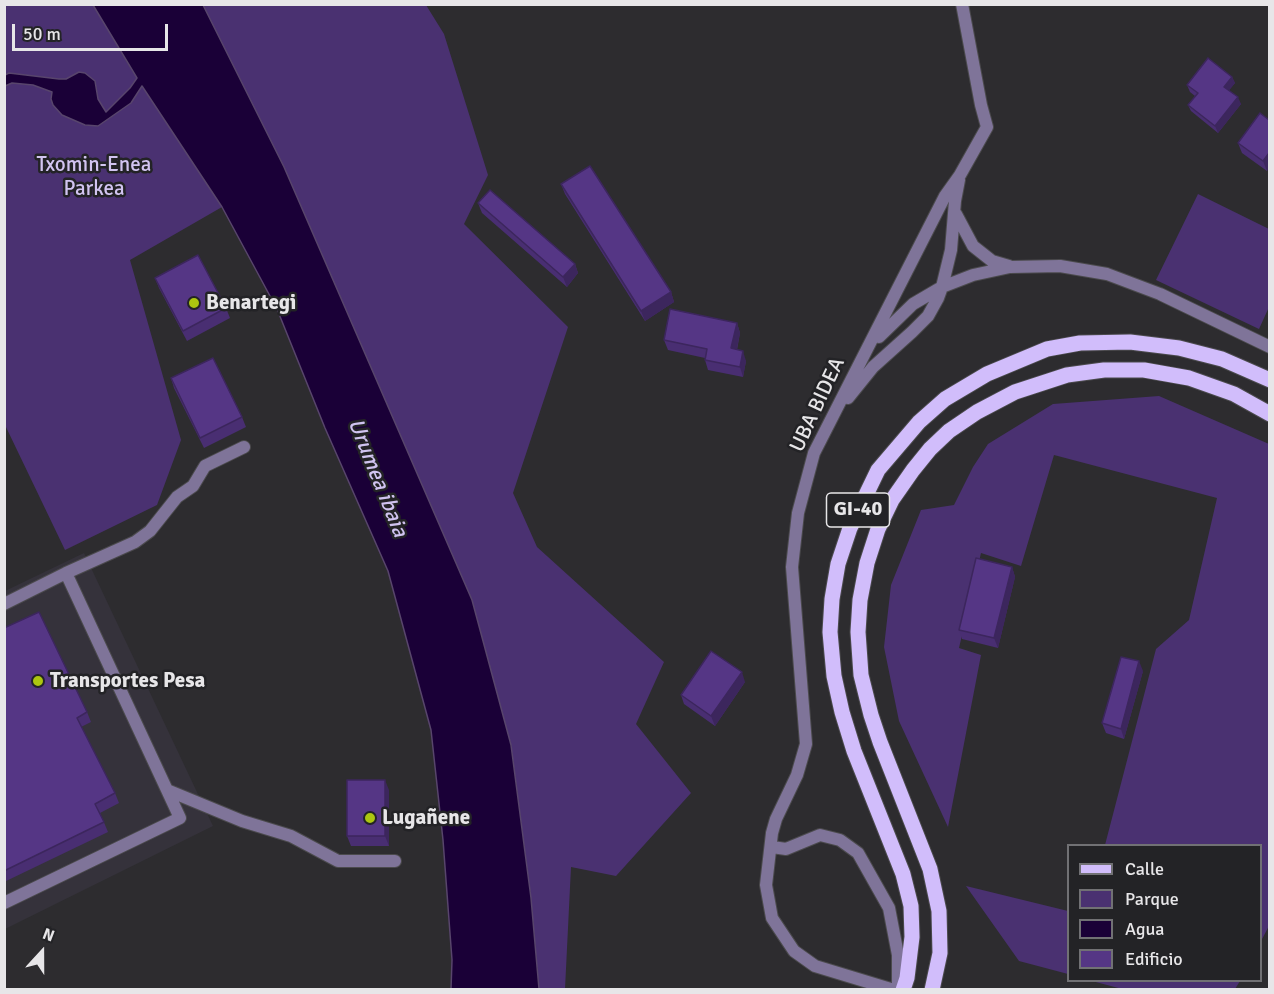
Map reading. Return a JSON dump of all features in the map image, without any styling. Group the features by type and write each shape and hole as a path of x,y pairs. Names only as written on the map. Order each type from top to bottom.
{"main road":[{"name":"GI-40","path":"903,990 907,978 912,937 911,906 897,856 854,751 842,712 834,676 830,632 832,599 838,564 854,519 878,470 919,422 945,399 987,374 1047,349 1080,343 1130,342 1179,348 1222,359 1269,380"},
{"name":"GI-40","path":"932,990 940,953 939,911 930,869 880,742 861,675 858,632 860,600 867,562 878,529 892,500 918,463 949,431 977,412 1015,392 1067,375 1104,369 1144,370 1189,378 1234,394 1269,414"}],"street":[{"name":"UBA BIDEA","path":"772,847 786,849 820,836 840,840 858,853 889,908 898,955 896,990 815,966 794,951 772,918 766,885 772,833 776,819 797,775 806,744 792,567 798,513 814,453 945,196 960,175 987,127 962,4"},
{"path":"832,418 873,367 928,316 942,287 951,250 955,201 960,175"},
{"path":"955,213 973,246 992,261 1010,267"},
{"path":"864,353 913,304 942,287 973,275 1010,267 1060,266 1107,274 1160,294 1269,347"},
{"path":"4,604 135,542 150,531 177,497 193,486 205,466 244,447"},
{"path":"4,903 180,818 66,573"},
{"path":"167,790 242,821 291,836 338,861 395,861"}],"shaded area":[{"path":"84,553 213,826 5,929 5,591"}],"green space":[{"name":"Txomin-Enea Parkea","path":"5,5 93,5 131,69 222,207 130,260 181,440 157,505 65,550 5,425"},
{"path":"203,5 426,5 444,34 488,175 464,224 568,327 513,493 537,547 664,662 636,724 691,793 616,876 571,867 565,989 539,989 531,898 511,745 472,600 284,167"},
{"path":"1198,194 1269,229 1269,307 1259,329 1156,280"},
{"path":"1159,396 1269,444 1270,924 1262,939 1262,844 1105,844 1156,649 1189,620 1217,498 1054,455 1021,566 981,553 959,648 981,655 948,827 899,721 884,647 891,585 921,510 954,505 973,467 988,444 1053,404"},
{"path":"966,886 1067,911 1067,974 1019,961"},
{"path":"1096,982 1239,982 1235,989 1126,990"}],"water":[{"name":"Urumea ibaia","path":"93,5 203,5 284,167 472,600 511,745 531,898 539,989 451,989 452,960 443,840 431,730 388,571 325,428 277,309 222,207 142,86 131,103 98,126 85,125 62,115 53,105 52,92 33,85 12,83 5,86 5,75 9,73 66,79 79,72 85,73 95,81 98,99 106,112 137,78"}],"building":[{"path":"1208,58 1232,77 1224,87 1238,97 1215,126 1188,105 1198,93 1187,85"},
{"path":"1260,113 1269,120 1269,153 1263,161 1238,143"},
{"path":"590,166 671,292 641,311 561,184"},
{"path":"490,190 575,264 563,277 478,203"},
{"name":"Benartegi","path":"198,255 226,308 183,331 155,278"},
{"path":"670,309 737,323 731,348 743,351 740,367 705,360 707,349 664,340"},
{"path":"213,358 242,417 200,438 171,378"},
{"path":"976,558 1012,567 994,638 959,630"},
{"path":"39,612 87,712 77,718 115,793 95,804 104,822 4,871 4,628"},
{"path":"711,651 742,672 711,716 681,695"},
{"path":"1121,657 1139,661 1121,729 1102,723"},
{"name":"Lugañene","path":"347,780 385,780 385,836 347,836"}],"place":[{"name":"Benartegi","path":"194,303"},
{"name":"Transportes Pesa","path":"38,681"},
{"name":"Lugañene","path":"370,818"}]}
